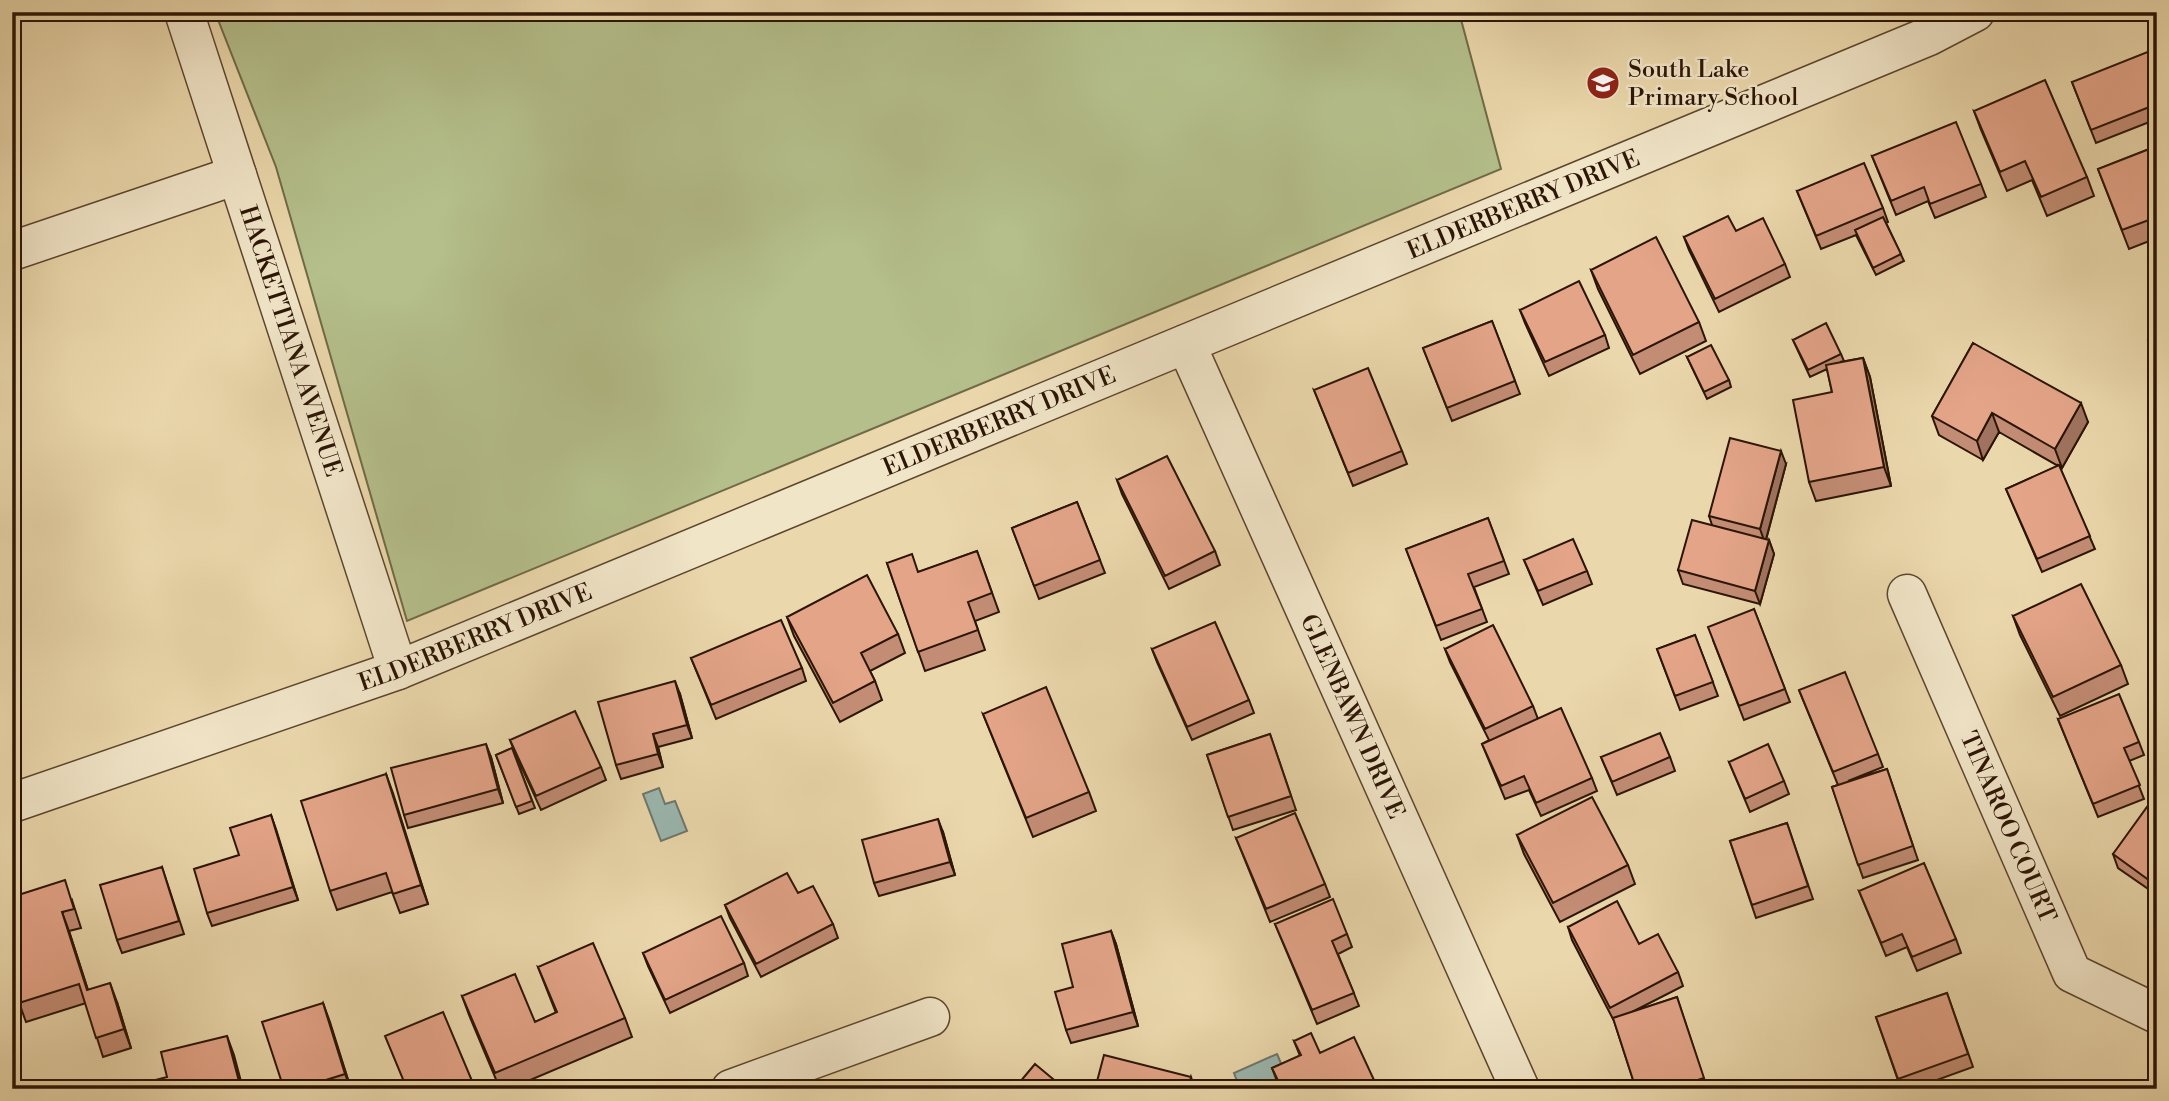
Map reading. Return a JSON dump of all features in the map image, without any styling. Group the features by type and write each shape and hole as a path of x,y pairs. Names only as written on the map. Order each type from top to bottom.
{"street":[{"name":"HACKETTIANA AVENUE","path":"184,12 398,670"},
{"name":"ELDERBERRY DRIVE","path":"12,803 398,670 1928,36 1975,12"},
{"path":"12,251 237,176"},
{"name":"GLENBAWN DRIVE","path":"1186,344 1520,1089"},
{"name":"TINAROO COURT","path":"1907,594 2072,973 2157,1014"},
{"path":"732,1089 930,1017"}],"green space":[{"path":"215,12 1459,12 1501,169 407,621 276,167"}],"water":[{"path":"659,788 665,804 675,801 687,831 661,841 643,794"},
{"path":"1277,1054 1286,1075 1253,1089 1240,1089 1234,1073"}],"building":[{"path":"2150,51 2157,68 2157,104 2091,130 2072,82"},
{"path":"2045,80 2087,177 2041,197 2025,161 2000,172 1974,111"},
{"path":"1956,122 1981,184 1930,204 1924,187 1891,201 1872,156"},
{"path":"2157,146 2157,217 2122,230 2098,169"},
{"path":"1864,163 1883,208 1816,236 1797,191"},
{"path":"1728,216 1736,231 1763,218 1785,264 1715,299 1684,237"},
{"path":"1883,217 1901,254 1873,268 1855,230"},
{"path":"1656,237 1699,322 1633,355 1591,270"},
{"path":"1579,281 1605,335 1545,362 1520,310"},
{"path":"1492,321 1515,381 1447,408 1423,348"},
{"path":"1826,323 1841,354 1808,370 1793,340"},
{"path":"2157,325 2157,345 2148,340"},
{"path":"1973,343 2081,403 2055,449 1992,413 1977,441 1932,416"},
{"path":"1711,345 1729,380 1704,392 1687,357"},
{"path":"1863,358 1884,467 1809,482 1793,400 1832,392 1826,365"},
{"path":"1368,368 1402,451 1348,473 1314,390"},
{"path":"1730,438 1781,451 1760,529 1709,516"},
{"path":"1167,456 1215,551 1165,576 1117,480"},
{"path":"2059,465 2090,536 2037,559 2006,489"},
{"path":"1077,502 1100,560 1034,586 1012,528"},
{"path":"1488,518 1504,561 1468,574 1482,609 1436,626 1406,549"},
{"path":"1692,520 1769,540 1755,591 1678,570"},
{"path":"1573,539 1587,571 1538,591 1524,560"},
{"path":"977,551 992,593 968,602 978,630 918,652 887,563 912,554 918,572"},
{"path":"867,575 898,634 861,653 875,681 833,703 787,617"},
{"path":"2081,584 2121,665 2053,697 2013,616"},
{"path":"1754,609 1785,689 1739,706 1708,627"},
{"path":"781,620 802,668 711,705 691,658"},
{"path":"1215,622 1249,700 1187,727 1152,649"},
{"path":"1493,625 1533,706 1485,729 1445,649"},
{"path":"1695,635 1713,682 1675,696 1657,649"},
{"path":"1845,672 1878,754 1833,772 1799,690"},
{"path":"675,681 687,725 653,734 658,754 616,765 598,702"},
{"path":"1046,687 1089,792 1026,818 983,714"},
{"path":"2119,694 2139,742 2124,748 2140,785 2093,804 2058,719"},
{"path":"1561,708 1592,778 1536,803 1524,776 1501,786 1482,744"},
{"path":"575,711 601,767 536,796 510,740"},
{"path":"1660,733 1670,757 1612,782 1601,757"},
{"path":"1270,734 1291,796 1228,817 1207,755"},
{"path":"486,744 498,789 404,815 391,768"},
{"path":"1768,744 1784,781 1745,799 1729,762"},
{"path":"512,748 532,801 516,807 496,755"},
{"path":"1887,769 1913,846 1858,865 1832,787"},
{"path":"386,774 421,885 393,894 386,873 330,891 301,801"},
{"path":"1592,797 1628,865 1553,903 1517,835"},
{"path":"2147,807 2157,814 2157,886 2113,854"},
{"path":"1295,813 1325,884 1266,909 1236,838"},
{"path":"271,815 293,887 207,913 194,869 239,855 230,828"},
{"path":"938,819 950,862 874,883 862,840"},
{"path":"1787,823 1808,886 1752,905 1730,841"},
{"path":"1924,863 1956,939 1912,957 1902,934 1881,943 1859,891"},
{"path":"162,867 179,921 117,940 100,885"},
{"path":"787,873 798,893 813,886 833,924 756,964 725,905"},
{"path":"65,880 74,909 62,912 87,990 110,983 124,1029 96,1038 79,984 19,1003 12,983 12,897"},
{"path":"1333,899 1347,934 1332,941 1354,993 1312,1010 1275,924"},
{"path":"1617,901 1639,944 1658,934 1678,972 1610,1008 1568,927"},
{"path":"721,916 744,963 665,1000 643,953"},
{"path":"1111,931 1133,1012 1066,1030 1055,992 1073,987 1062,944"},
{"path":"593,943 625,1018 495,1073 462,996 515,974 535,1022 557,1012 538,967"},
{"path":"1947,993 1968,1054 1898,1079 1876,1017"},
{"path":"1677,997 1704,1078 1670,1089 1636,1089 1613,1018"},
{"path":"323,1003 345,1074 326,1080 329,1089 284,1089 262,1022"},
{"path":"443,1012 475,1088 407,1089 385,1036"},
{"path":"1311,1033 1320,1053 1354,1037 1374,1080 1355,1089 1282,1089 1272,1068 1301,1055 1294,1041"},
{"path":"227,1036 241,1089 121,1089 167,1077 161,1052"},
{"path":"1104,1055 1191,1077 1188,1089 1095,1089"},
{"path":"1035,1064 1065,1089 1014,1089"},
{"path":"1417,1081 1420,1089 1395,1089"},
{"path":"1958,1082 1960,1089 1932,1089"}],"place":[{"name":"South Lake Primary School","path":"1603,83"}]}
